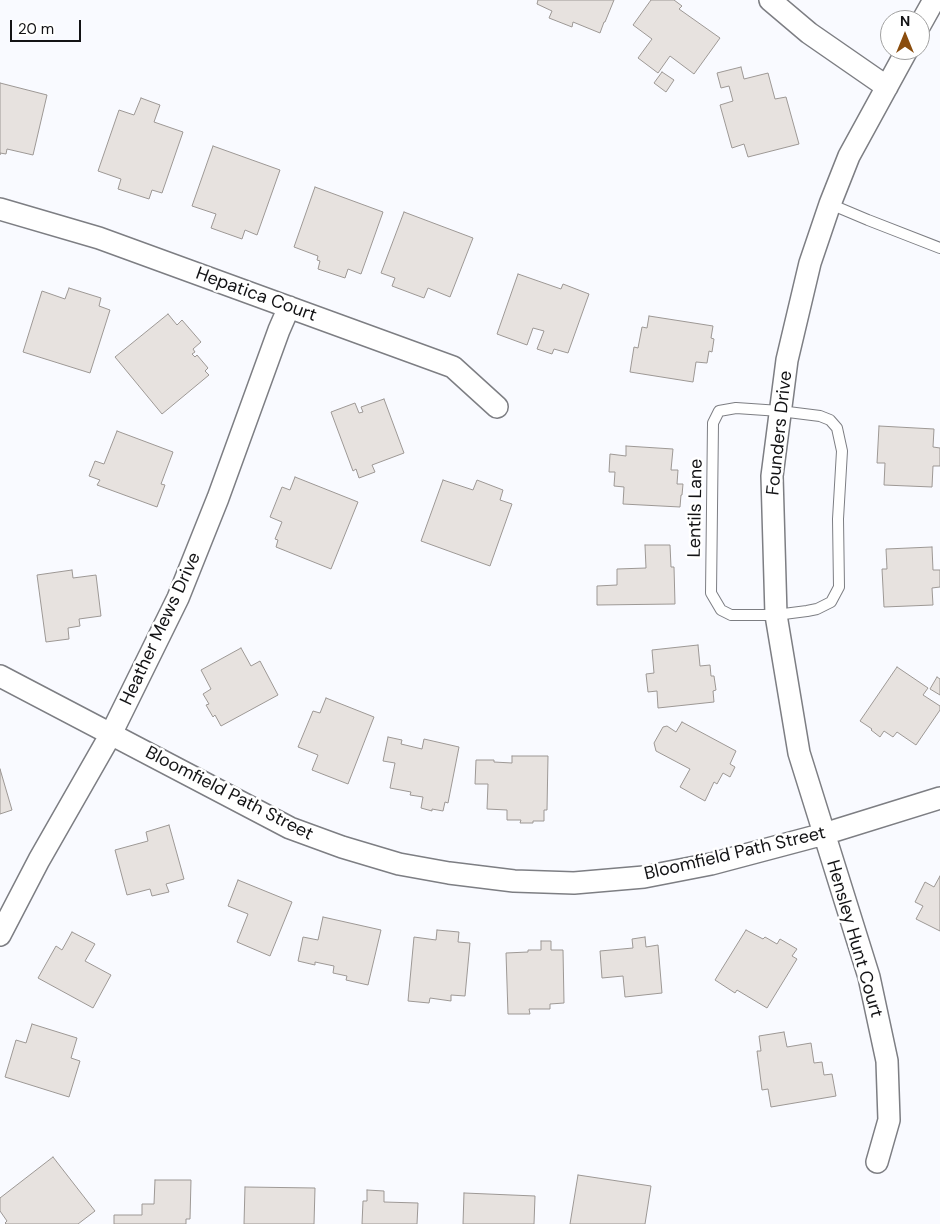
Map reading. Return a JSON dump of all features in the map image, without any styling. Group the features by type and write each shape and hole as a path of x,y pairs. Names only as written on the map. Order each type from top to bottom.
{"street":[{"path":"770,0 809,33 887,87"},
{"name":"Founders Drive","path":"824,834 799,753 776,615 772,476 787,360 810,263 849,156 902,60"},
{"name":"Hepatica Court","path":"0,210 99,238 453,367 497,407"},
{"name":"Heather Mews Drive","path":"0,935 39,860 111,734 178,598 218,498 289,307"},
{"name":"Bloomfield Path Street","path":"0,676 290,828 342,847 399,864 449,873 514,881 574,883 644,877 711,864 824,834 940,798"},
{"name":"Hensley Hunt Court","path":"824,834 869,977 887,1061 889,1120 877,1162"}],"lane":[{"path":"830,204 940,248"},
{"name":"Lentils Lane","path":"776,615 731,615 721,610 711,593 713,423 719,411 736,408 780,411"},
{"path":"776,615 807,611 824,606 832,602 839,587 838,519 842,451 837,428 830,420 820,416 780,411"}],"building":[{"path":"538,0 614,0 600,33 573,22 572,27 549,18 552,11 537,4"},
{"path":"651,0 674,0 682,6 679,9 720,38 694,74 670,56 658,73 638,58 652,39 633,25"},
{"path":"741,67 744,79 768,73 775,99 786,97 799,144 748,157 744,144 732,148 720,105 733,101 729,86 721,88 717,73"},
{"path":"662,72 674,80 666,92 654,83"},
{"path":"0,83 47,95 33,155 7,149 6,154 0,153"},
{"path":"141,98 160,105 154,122 183,132 162,193 152,190 149,199 118,189 121,179 98,171 119,110 134,115"},
{"path":"213,146 280,170 257,235 245,230 242,239 211,228 216,214 192,206"},
{"path":"315,187 383,212 361,274 348,269 345,278 318,269 320,261 317,260 318,256 294,247"},
{"path":"404,212 473,238 450,297 428,288 424,298 392,286 395,278 381,273"},
{"path":"518,274 561,289 563,284 589,294 568,353 554,349 552,354 537,349 544,331 533,328 527,345 497,334"},
{"path":"69,288 101,298 99,306 110,310 90,373 23,352 42,291 65,299"},
{"path":"168,314 177,325 182,320 201,342 193,349 195,352 192,354 195,357 197,355 208,368 205,371 209,375 162,414 115,357"},
{"path":"649,316 713,326 711,338 714,339 712,352 709,351 707,363 696,362 693,382 630,372 634,347 638,348 642,327 647,328"},
{"path":"384,399 404,453 372,465 375,472 359,478 356,469 353,471 331,412 355,403 359,413 363,412 361,407"},
{"path":"879,426 934,429 933,447 940,448 940,466 933,466 932,487 884,485 885,463 877,463"},
{"path":"117,431 173,452 161,484 165,485 157,507 97,485 100,480 89,476 95,461 104,464"},
{"path":"626,446 673,449 671,470 678,470 677,484 683,484 680,507 623,504 624,487 614,486 615,472 609,472 610,454 626,456"},
{"path":"295,477 358,502 331,569 276,547 278,540 275,539 282,522 270,517 282,487 290,490"},
{"path":"443,480 473,490 477,480 503,490 500,500 512,504 490,566 421,541"},
{"path":"645,545 670,545 671,567 674,567 675,604 597,605 597,586 617,585 617,569 646,568"},
{"path":"932,547 933,570 940,570 940,587 932,588 933,605 884,607 882,569 887,569 886,549"},
{"path":"72,570 73,578 96,575 101,616 79,619 80,626 68,628 69,639 46,642 37,575"},
{"path":"698,645 700,666 710,665 711,676 714,676 716,690 713,691 714,702 658,708 657,691 648,692 646,674 654,673 652,650"},
{"path":"241,648 251,666 260,661 278,695 221,726 215,715 213,717 206,705 209,704 203,694 211,689 201,670"},
{"path":"897,667 928,688 923,695 940,706 940,710 916,745 897,732 893,737 884,731 880,737 860,721"},
{"path":"937,677 940,679 940,695 930,689"},
{"path":"326,698 374,717 348,784 312,770 318,755 298,747 313,711 320,713"},
{"path":"682,722 736,751 730,764 735,767 730,777 723,773 717,784 714,782 705,801 680,787 690,769 656,751 654,743 663,727 667,726 676,732"},
{"path":"388,737 402,740 401,744 422,749 424,739 459,747 448,803 445,802 443,811 421,808 423,797 410,795 411,792 390,788 395,763 383,761"},
{"path":"512,756 548,756 547,810 544,810 544,821 520,823 521,820 507,820 507,810 487,809 488,784 475,784 476,760 512,763"},
{"path":"0,769 12,810 0,814"},
{"path":"169,825 184,879 166,884 169,892 152,896 150,889 127,895 115,850 148,841 146,832"},
{"path":"940,876 940,931 916,919 923,906 915,902 925,882 934,887"},
{"path":"238,880 292,902 270,956 237,942 248,914 228,906"},
{"path":"323,917 381,930 368,985 346,980 347,976 333,973 334,966 315,962 315,965 298,961 303,937 318,940"},
{"path":"437,930 459,932 458,942 470,943 465,996 451,995 451,1001 430,998 429,1003 408,1001 414,937 436,940"},
{"path":"746,930 777,944 780,939 797,949 792,956 797,959 767,1008 737,990 735,993 715,980"},
{"path":"72,932 95,944 85,961 111,975 93,1008 38,978 56,946 62,950"},
{"path":"645,937 646,947 658,945 662,993 625,997 623,976 602,978 600,951 633,948 632,939"},
{"path":"541,941 551,941 551,950 563,950 564,1003 550,1004 550,1009 529,1009 530,1014 508,1014 506,953 541,950"},
{"path":"32,1024 77,1038 71,1058 80,1061 69,1097 5,1077 16,1040 26,1043"},
{"path":"784,1032 787,1047 811,1043 814,1063 822,1062 824,1075 832,1074 836,1096 771,1107 768,1089 762,1090 757,1051 761,1051 759,1036"},
{"path":"53,1157 95,1211 78,1224 6,1224 7,1221 0,1211 0,1198"},
{"path":"578,1175 651,1186 645,1224 570,1224"},
{"path":"155,1180 191,1180 190,1219 186,1219 186,1224 114,1224 114,1215 142,1215 142,1204 154,1204"},
{"path":"245,1187 315,1188 314,1224 244,1224"},
{"path":"367,1190 384,1191 384,1202 418,1203 417,1224 362,1224 363,1201 367,1201"},
{"path":"464,1193 535,1196 534,1224 463,1224"}]}
